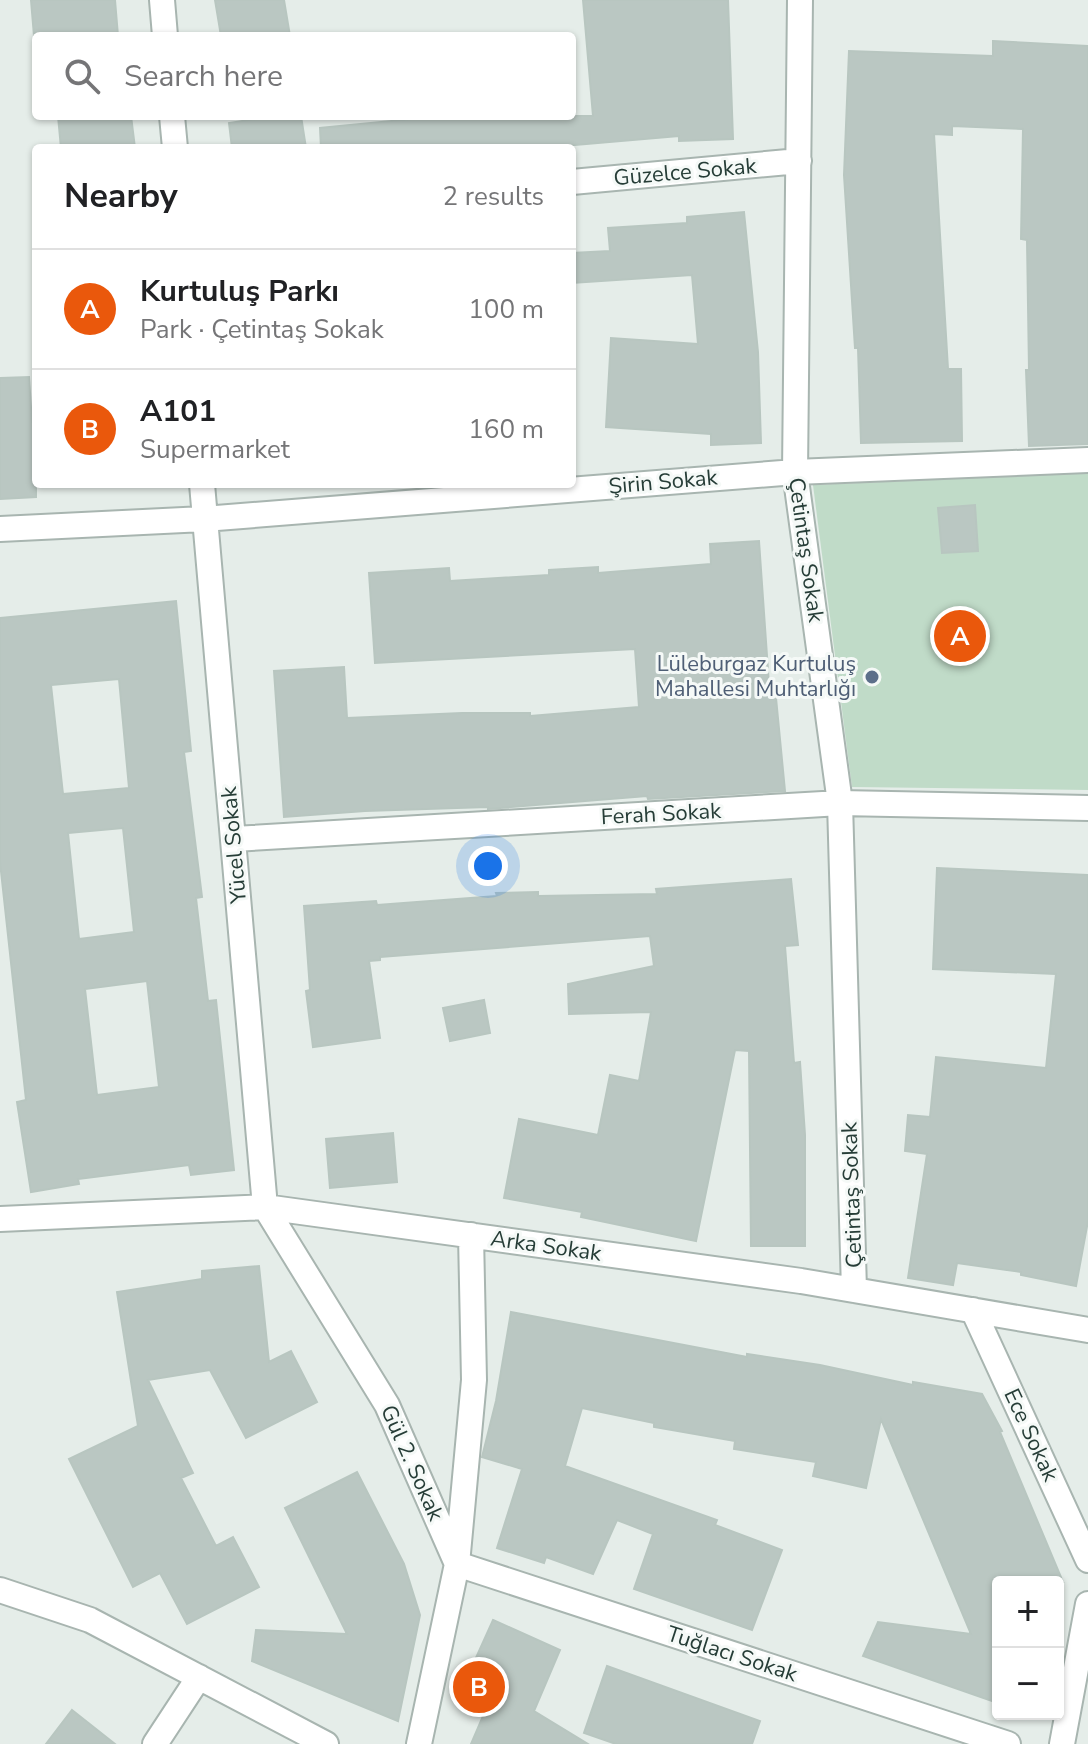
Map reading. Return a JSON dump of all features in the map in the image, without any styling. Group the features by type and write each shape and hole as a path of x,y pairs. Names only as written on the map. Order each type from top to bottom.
{"street":[{"path":"162,0 165,32"},
{"name":"Çetintaş Sokak","path":"800,0 795,472 840,803 854,1290"},
{"path":"172,120 175,144"},
{"name":"Güzelce Sokak","path":"576,182 799,161"},
{"name":"Şirin Sokak","path":"0,529 204,519 795,472 1088,460"},
{"name":"Yücel Sokak","path":"202,488 265,1207"},
{"name":"Ferah Sokak","path":"234,839 840,803 1088,808"},
{"name":"Arka Sokak","path":"0,1219 265,1207 854,1290 1088,1330"},
{"name":"Gül 2. Sokak","path":"265,1207 387,1405 457,1564"},
{"path":"419,1744 457,1564 474,1380 471,1235"},
{"name":"Ece Sokak","path":"973,1310 1088,1560"},
{"name":"Tuğlacı Sokak","path":"457,1564 1008,1744"},
{"path":"0,1590 90,1620 326,1744"},
{"path":"1062,1744 1088,1604"},
{"path":"155,1744 199,1677"}],"green space":[{"path":"1088,473 1088,790 852,787 813,485"}],"building":[{"path":"31,0 115,0 118,32 34,32"},
{"path":"215,0 284,0 289,32 220,32"},
{"path":"583,0 728,0 733,139 679,141 679,136 576,145 321,144 320,128 402,120 576,120 576,116 593,116"},
{"path":"993,41 1088,46 1088,444 1029,446 1027,240 1021,239 1023,129 952,126 952,135 934,134 948,369 961,369 962,441 861,443 858,348 855,348 844,175 849,51 993,56"},
{"path":"58,120 132,120 134,144 61,144"},
{"path":"302,120 305,144 232,144 229,123"},
{"path":"744,212 758,352 761,443 711,445 711,434 606,427 611,338 698,344 692,275 576,283 576,253 610,251 608,228 687,223 687,217"},
{"path":"29,377 32,488 36,488 36,497 0,499 0,378"},
{"path":"975,505 978,551 942,553 938,508"},
{"path":"759,541 770,699 776,698 785,791 648,799 647,796 488,809 365,811 284,817 274,671 344,667 347,718 462,713 530,713 530,716 639,707 635,649 375,663 369,573 449,568 450,581 549,575 549,570 598,567 598,573 711,564 710,544"},
{"path":"176,601 191,751 184,752 202,897 196,898 208,1001 216,1000 234,1170 191,1175 189,1165 78,1179 79,1184 31,1192 17,1102 26,1100 0,862 0,618","holes":["119,679 129,788 63,794 51,685","123,828 134,932 79,939 68,833","147,981 159,1087 97,1095 85,989"]},
{"path":"937,868 1088,875 1088,1221 1076,1286 1021,1275 1021,1272 957,1263 953,1285 908,1278 927,1154 905,1151 908,1115 930,1117 936,1057 1046,1068 1056,974 933,969"},
{"path":"791,879 798,945 785,946 794,1063 800,1062 805,1135 805,1246 751,1246 749,1051 735,1050 696,1241 581,1217 582,1212 504,1198 519,1119 598,1135 610,1075 639,1081 651,1012 569,1014 568,984 654,966 650,936 380,957 380,960 369,961 380,1038 313,1047 306,991 310,990 304,906 376,901 377,905 497,896 496,893 538,892 538,896 657,894 656,889"},
{"path":"484,1000 490,1033 450,1041 443,1008"},
{"path":"393,1133 397,1182 330,1188 326,1139"},
{"path":"259,1266 269,1362 291,1351 317,1402 246,1438 210,1370 148,1380 193,1473 181,1478 216,1546 233,1537 259,1587 187,1624 160,1573 133,1587 69,1459 138,1426 117,1292 202,1279 202,1271"},
{"path":"511,1312 747,1357 747,1354 820,1365 913,1385 913,1382 982,1394 1002,1431 1060,1576 992,1576 992,1701 863,1656 878,1622 971,1634 881,1419 866,1488 813,1476 816,1462 734,1449 735,1441 654,1427 654,1423 582,1408 565,1466 717,1520 715,1525 782,1550 752,1630 634,1589 653,1534 617,1520 593,1574 546,1557 544,1563 497,1548 522,1469 482,1457 496,1401"},
{"path":"357,1472 404,1564 420,1615 398,1721 252,1661 256,1630 347,1634 285,1508"},
{"path":"493,1620 560,1650 534,1711 588,1744 471,1744 502,1672 475,1660"},
{"path":"607,1666 760,1721 752,1744 616,1744 584,1733"},
{"path":"72,1710 115,1744 46,1744"}],"place":[{"name":"Kurtuluş Parkı","path":"960,636"},
{"name":"Lüleburgaz Kurtuluş Mahallesi Muhtarlığı","path":"872,677"},
{"name":"A101","path":"479,1687"}]}
